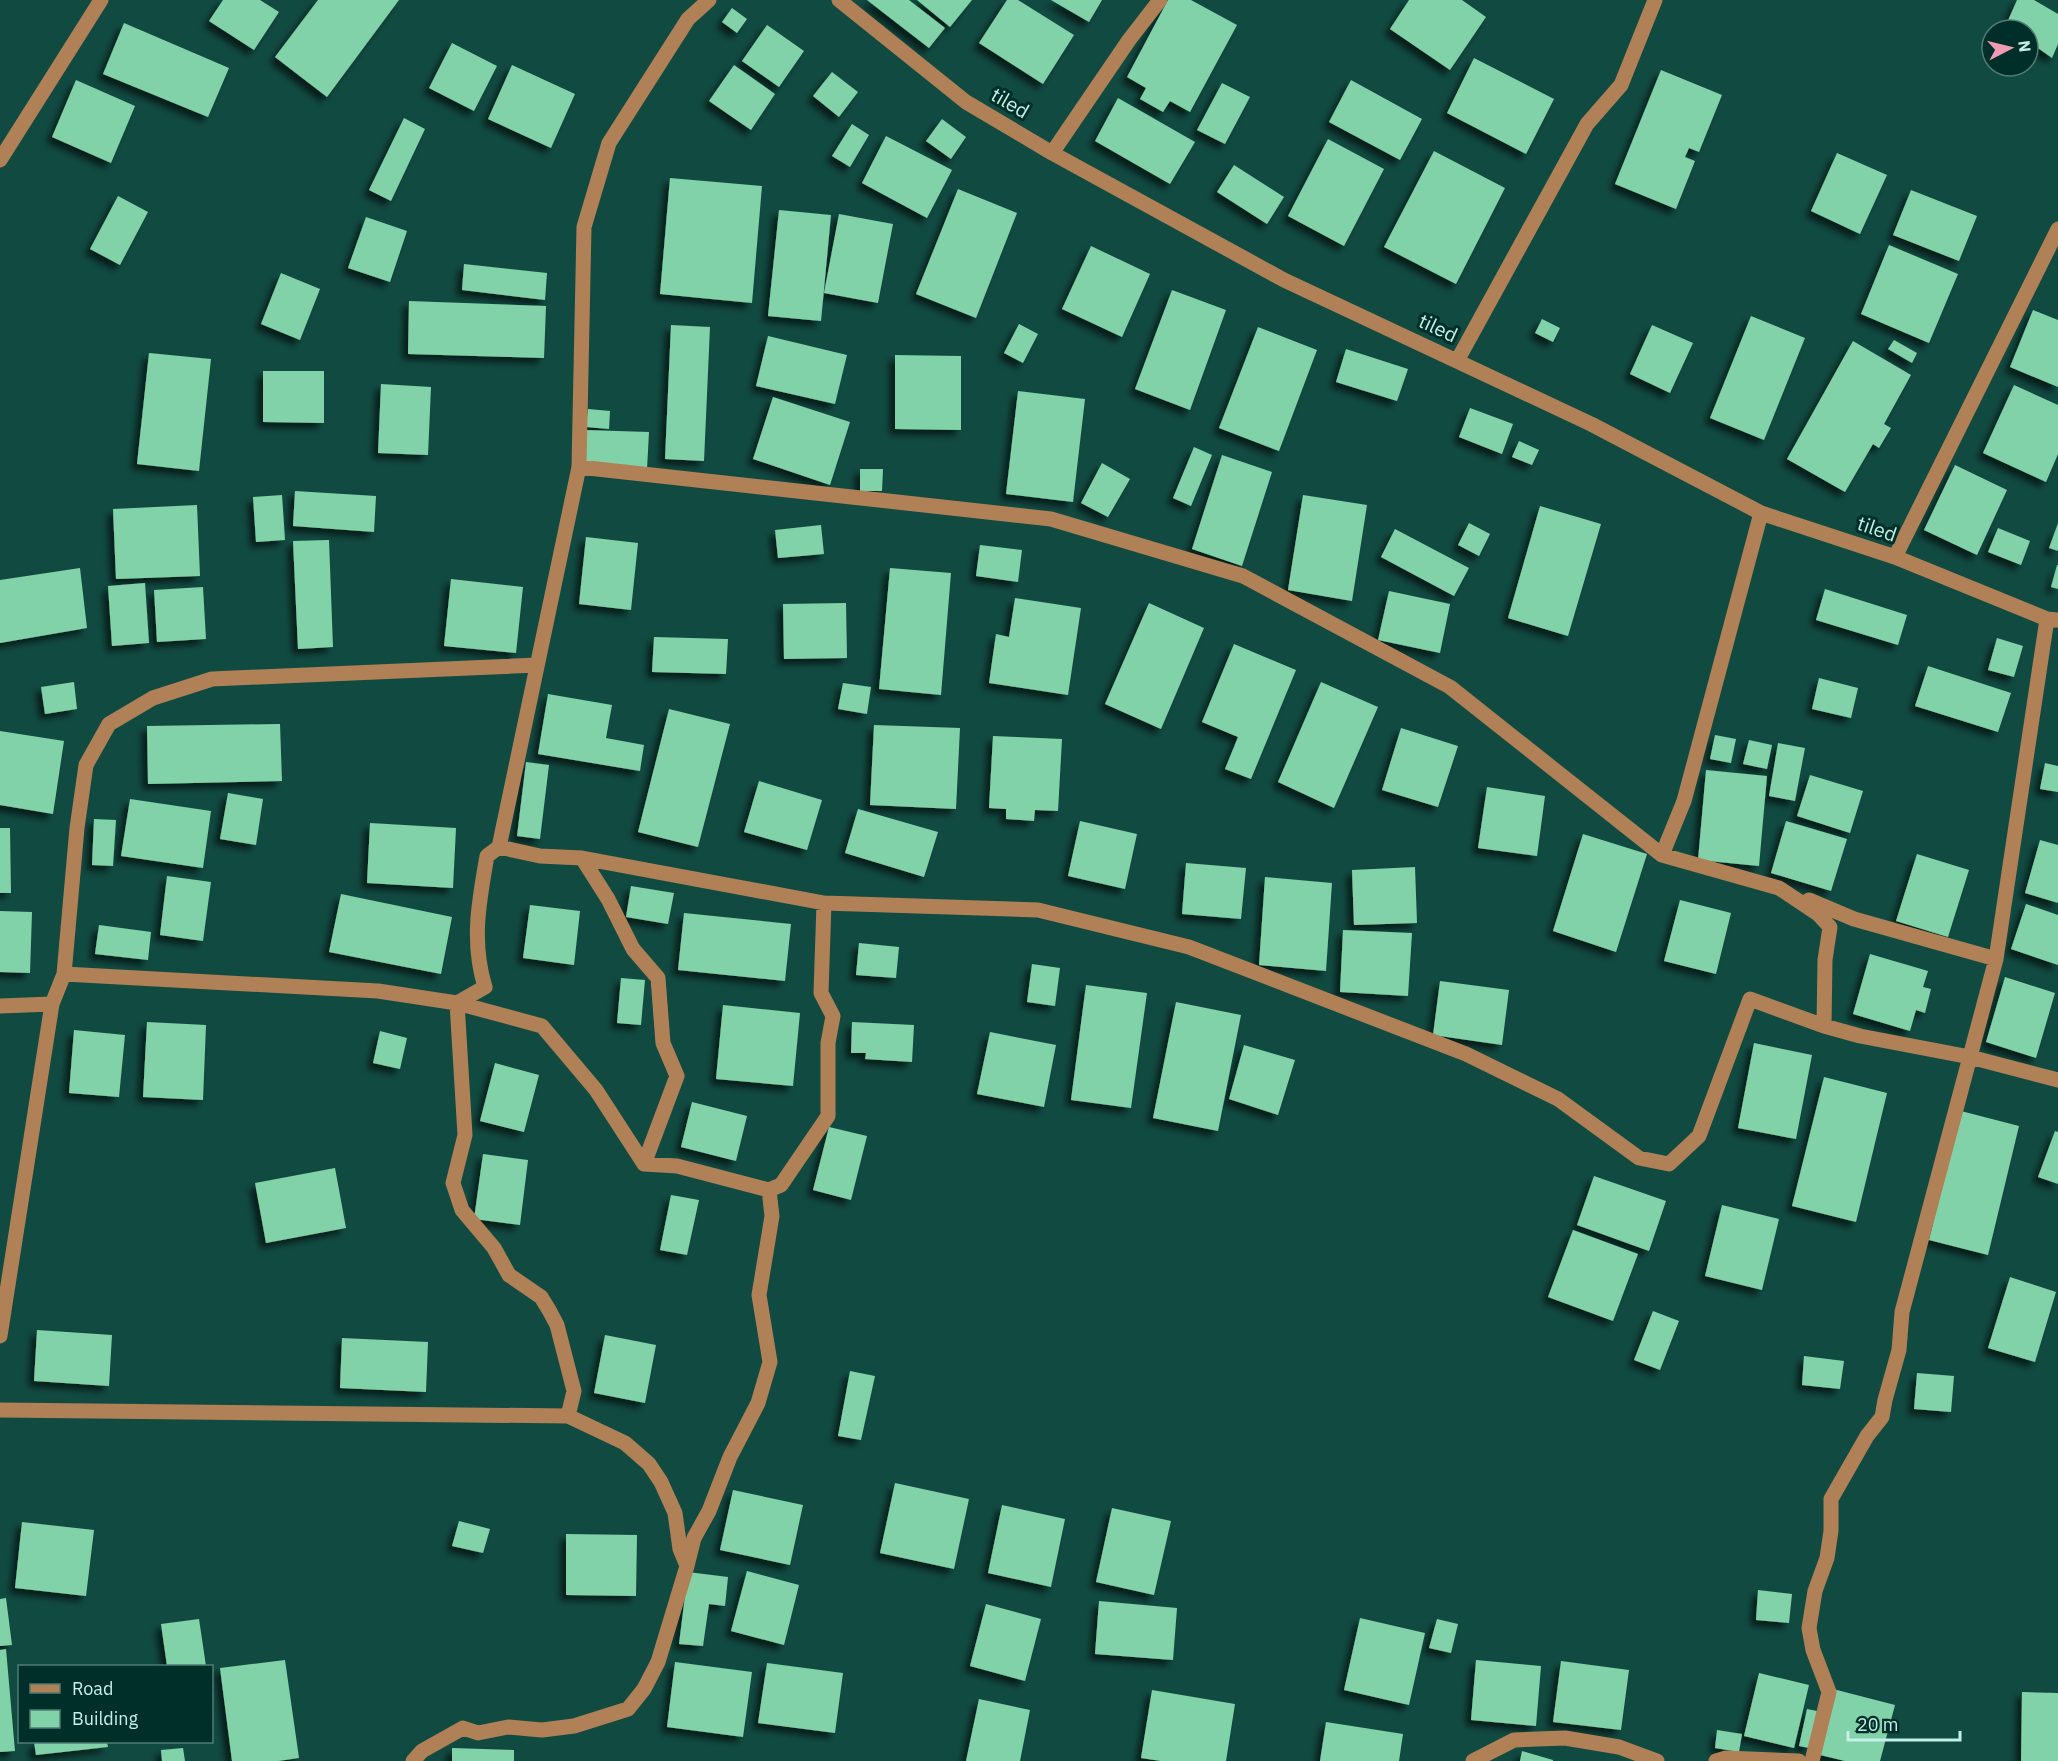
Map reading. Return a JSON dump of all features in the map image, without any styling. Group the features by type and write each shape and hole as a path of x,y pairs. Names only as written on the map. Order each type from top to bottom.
{"street":[{"path":"0,160 100,0"},
{"path":"457,1003 485,987 479,967 477,912 487,856 499,847 579,467 584,227 609,144 688,19 709,0"},
{"name":"tiled","path":"839,0 966,102 1052,153 1284,280 1591,424 1761,513 1894,557 2053,619"},
{"path":"1052,153 1129,40 1160,0"},
{"path":"1457,361 1587,124 1621,85 1655,0"},
{"path":"1894,557 2058,229"},
{"path":"579,467 1051,519 1243,576 1450,687 1662,855 1779,888 1854,919 1996,959"},
{"path":"1662,855 1684,801 1761,513"},
{"path":"1812,1761 1829,1692 1813,1650 1809,1628 1815,1592 1827,1558 1832,1532 1831,1499 1867,1436 1882,1417 1899,1350 1902,1312 1996,959 2053,619"},
{"path":"0,1336 52,1004 64,974 77,828 86,765 109,724 153,698 212,679 537,665"},
{"path":"499,847 540,856 582,858 824,903 1038,910 1189,948 1466,1054 1558,1100 1639,1158 1669,1164 1699,1136 1750,999 1824,1026 1860,1036 1970,1057 2058,1080"},
{"path":"582,858 608,899 633,949 657,978 663,1042 677,1076 644,1164"},
{"path":"1779,888 1818,914 1830,927 1825,960 1824,1026"},
{"path":"644,1164 678,1166 769,1190 781,1185 828,1116 828,1044 833,1016 821,993 824,903"},
{"path":"64,974 378,991 457,1003 542,1026 596,1090 644,1164"},
{"path":"457,1003 465,1135 453,1183 462,1210 494,1248 509,1275 542,1297 557,1325 574,1391 568,1416"},
{"path":"0,1006 52,1004"},
{"path":"413,1761 422,1751 463,1728 478,1732 508,1727 542,1730 574,1726 628,1709 644,1689 658,1662 694,1538 709,1511 730,1457 758,1403 770,1362 759,1295 772,1216 769,1190"},
{"path":"0,1410 568,1416 626,1443 649,1464 662,1482 675,1513 680,1549 687,1566"},
{"path":"1473,1761 1514,1740 1565,1738 1619,1748 1657,1761"},
{"path":"1716,1761 1726,1758 1799,1761"}],"building":[{"path":"223,0 260,0 279,12 254,50 209,21"},
{"path":"318,0 399,0 327,97 275,57"},
{"path":"867,0 909,0 945,28 929,48"},
{"path":"917,0 972,0 950,27"},
{"path":"1007,0 1018,0 1074,35 1043,84 979,43"},
{"path":"1051,0 1102,0 1089,22"},
{"path":"1168,0 1191,0 1237,25 1190,112 1170,101 1163,112 1140,99 1146,88 1127,77"},
{"path":"1409,0 1462,0 1486,17 1450,70 1390,29"},
{"path":"2017,0 2034,0 2058,14 2058,44 2052,58 2040,50 2040,18 2009,18"},
{"path":"732,8 747,19 737,33 722,22"},
{"path":"124,23 229,68 208,117 103,74"},
{"path":"767,25 804,51 779,87 742,61"},
{"path":"452,43 497,66 474,111 429,88"},
{"path":"1474,58 1554,99 1526,154 1447,113"},
{"path":"512,65 575,94 551,148 488,119"},
{"path":"734,65 775,94 751,130 709,101"},
{"path":"1661,70 1722,95 1699,152 1689,148 1685,157 1695,161 1676,209 1615,184"},
{"path":"832,72 858,92 839,117 813,96"},
{"path":"76,80 135,106 111,163 52,137"},
{"path":"1351,80 1422,119 1400,160 1329,122"},
{"path":"1222,83 1250,97 1225,144 1197,130"},
{"path":"1118,98 1195,142 1170,184 1095,141"},
{"path":"404,118 425,129 391,201 369,190"},
{"path":"942,119 966,137 951,159 926,141"},
{"path":"852,124 869,135 850,167 832,156"},
{"path":"886,136 952,170 927,218 862,183"},
{"path":"1328,139 1384,169 1344,246 1288,216"},
{"path":"1434,151 1505,188 1456,284 1384,247"},
{"path":"1837,153 1887,175 1860,234 1811,211"},
{"path":"1234,165 1284,197 1267,224 1217,192"},
{"path":"670,178 762,186 752,303 660,294"},
{"path":"958,189 1017,213 976,318 916,294"},
{"path":"1911,190 1977,216 1959,261 1893,235"},
{"path":"118,196 148,212 120,265 90,249"},
{"path":"779,210 831,215 821,321 768,316"},
{"path":"839,214 893,224 878,303 824,293"},
{"path":"366,217 407,231 390,282 348,268"},
{"path":"1889,245 1958,274 1929,343 1861,314"},
{"path":"1091,246 1150,274 1122,337 1062,309"},
{"path":"464,264 547,273 545,300 462,290"},
{"path":"281,273 320,289 300,340 261,324"},
{"path":"1172,290 1226,310 1190,410 1135,389"},
{"path":"409,301 546,306 544,358 408,354"},
{"path":"2033,310 2058,320 2058,387 2010,367"},
{"path":"1751,316 1805,338 1764,440 1710,418"},
{"path":"1542,319 1560,328 1553,342 1535,333"},
{"path":"1019,324 1038,334 1023,363 1004,353"},
{"path":"671,325 710,327 704,461 665,459"},
{"path":"1652,325 1693,343 1670,393 1630,374"},
{"path":"1258,327 1317,350 1279,451 1219,428"},
{"path":"768,336 847,355 835,404 756,386"},
{"path":"1894,340 1917,353 1912,363 1888,349"},
{"path":"1853,341 1911,375 1884,424 1891,428 1879,448 1873,444 1845,492 1787,459"},
{"path":"1346,349 1408,369 1397,401 1336,382"},
{"path":"149,353 211,359 199,471 137,464"},
{"path":"895,355 961,356 961,430 895,429"},
{"path":"263,371 324,371 324,423 263,422"},
{"path":"381,384 431,387 428,455 378,453"},
{"path":"2014,385 2058,405 2058,454 2046,482 1983,453"},
{"path":"1018,391 1085,399 1073,502 1006,494"},
{"path":"773,397 850,422 830,485 753,459"},
{"path":"1470,408 1513,424 1502,454 1459,437"},
{"path":"588,409 610,411 609,429 586,427"},
{"path":"585,430 649,432 647,469 584,466"},
{"path":"1519,441 1539,450 1532,465 1512,457"},
{"path":"1194,447 1212,455 1191,506 1173,498"},
{"path":"1222,455 1272,472 1242,566 1192,549"},
{"path":"1102,463 1130,479 1108,517 1081,503"},
{"path":"1955,465 2007,490 1977,555 1924,530"},
{"path":"860,469 883,469 882,491 860,491"},
{"path":"295,491 376,496 374,532 293,526"},
{"path":"282,495 285,540 256,542 253,497"},
{"path":"1303,495 1367,505 1352,601 1288,590"},
{"path":"197,505 200,576 116,579 113,509"},
{"path":"1540,506 1601,524 1568,636 1508,618"},
{"path":"1469,523 1490,534 1479,556 1458,545"},
{"path":"2058,523 2058,551 2049,548"},
{"path":"821,525 824,554 778,558 775,530"},
{"path":"1998,528 2030,541 2021,565 1988,552"},
{"path":"1395,529 1469,568 1454,596 1381,557"},
{"path":"586,537 638,543 631,610 579,604"},
{"path":"329,540 333,647 298,649 293,541"},
{"path":"980,545 1022,550 1018,582 976,576"},
{"path":"2058,565 2058,589 2051,587"},
{"path":"80,568 87,628 0,643 0,580"},
{"path":"890,568 951,573 941,695 879,689"},
{"path":"451,579 523,587 516,653 444,646"},
{"path":"145,583 149,643 112,646 108,586"},
{"path":"203,587 206,639 157,642 154,590"},
{"path":"1825,589 1907,615 1898,645 1816,620"},
{"path":"1389,591 1450,604 1440,653 1378,640"},
{"path":"1015,598 1081,608 1068,695 989,683 996,634 1009,637"},
{"path":"846,603 847,658 784,659 783,604"},
{"path":"1149,603 1204,628 1161,729 1105,704"},
{"path":"654,637 728,639 726,674 652,672"},
{"path":"1997,638 2023,646 2014,677 1988,670"},
{"path":"1234,644 1296,670 1251,779 1225,769 1238,737 1202,722"},
{"path":"1928,666 2011,693 1998,732 1915,706"},
{"path":"1819,678 1858,688 1851,718 1812,709"},
{"path":"74,682 77,709 45,714 41,687"},
{"path":"1321,682 1378,707 1334,808 1278,782"},
{"path":"843,683 871,687 867,714 838,709"},
{"path":"548,694 612,705 606,738 644,745 640,771 538,754"},
{"path":"669,709 730,724 698,847 638,832"},
{"path":"280,724 282,781 148,784 147,726"},
{"path":"874,725 960,728 956,809 870,805"},
{"path":"1401,728 1458,746 1438,807 1382,790"},
{"path":"0,731 64,741 53,814 0,805"},
{"path":"1715,735 1736,739 1731,763 1710,759"},
{"path":"993,736 1062,739 1058,811 1035,810 1034,821 1006,819 1006,809 989,808"},
{"path":"1749,740 1772,745 1767,769 1743,764"},
{"path":"1778,743 1805,748 1795,801 1769,796"},
{"path":"526,762 549,765 540,839 517,836"},
{"path":"2045,763 2058,766 2058,792 2040,789"},
{"path":"1706,770 1767,776 1759,866 1698,860"},
{"path":"1810,775 1863,791 1850,833 1797,816"},
{"path":"759,781 822,800 807,850 744,832"},
{"path":"1487,787 1545,796 1537,856 1478,848"},
{"path":"228,793 263,799 256,845 220,839"},
{"path":"130,799 211,811 203,868 121,856"},
{"path":"858,809 938,832 924,877 845,853"},
{"path":"94,819 116,820 113,866 92,865"},
{"path":"1080,821 1137,834 1125,889 1068,876"},
{"path":"1786,821 1847,839 1831,891 1771,873"},
{"path":"370,823 456,828 453,888 367,883"},
{"path":"0,828 10,828 11,893 0,893"},
{"path":"1583,834 1647,854 1616,952 1553,931"},
{"path":"2040,840 2058,845 2058,903 2025,893"},
{"path":"1917,854 1969,870 1948,937 1896,921"},
{"path":"1186,863 1246,868 1241,919 1182,914"},
{"path":"1415,867 1417,923 1354,925 1352,870"},
{"path":"167,876 211,882 203,941 160,935"},
{"path":"1265,877 1332,883 1326,971 1259,965"},
{"path":"631,886 674,893 668,924 626,917"},
{"path":"341,894 452,917 441,974 329,952"},
{"path":"1680,900 1731,913 1716,974 1664,961"},
{"path":"2026,904 2058,915 2058,965 2011,949"},
{"path":"530,905 580,911 574,965 523,958"},
{"path":"0,911 32,912 30,973 0,972"},
{"path":"684,913 791,924 785,981 678,970"},
{"path":"99,925 151,932 148,960 95,954"},
{"path":"1343,930 1412,933 1408,996 1340,992"},
{"path":"859,943 899,947 896,978 856,975"},
{"path":"1870,954 1928,971 1923,987 1931,989 1925,1013 1916,1010 1910,1031 1853,1014"},
{"path":"1032,964 1060,968 1055,1006 1027,1002"},
{"path":"2005,977 2055,993 2036,1058 1986,1042"},
{"path":"621,978 645,980 641,1025 617,1023"},
{"path":"1440,981 1509,990 1502,1045 1433,1035"},
{"path":"1086,985 1147,993 1131,1108 1071,1100"},
{"path":"1176,1002 1241,1015 1218,1131 1153,1118"},
{"path":"723,1005 800,1013 793,1086 716,1079"},
{"path":"147,1022 206,1025 203,1100 143,1097"},
{"path":"852,1022 914,1025 912,1062 865,1059 866,1053 851,1053"},
{"path":"74,1030 125,1035 119,1097 69,1093"},
{"path":"380,1031 407,1038 400,1069 373,1063"},
{"path":"990,1032 1056,1045 1044,1107 977,1094"},
{"path":"1754,1043 1812,1055 1796,1139 1738,1128"},
{"path":"1244,1045 1295,1060 1278,1115 1229,1099"},
{"path":"495,1063 539,1075 524,1132 480,1121"},
{"path":"1824,1077 1887,1093 1856,1222 1792,1206"},
{"path":"692,1102 747,1116 736,1161 681,1147"},
{"path":"1961,1111 2019,1126 1988,1255 1929,1240"},
{"path":"829,1127 867,1136 851,1200 813,1190"},
{"path":"2055,1131 2058,1132 2058,1184 2038,1177"},
{"path":"483,1154 528,1160 520,1225 474,1219"},
{"path":"335,1168 346,1228 266,1243 255,1183"},
{"path":"1594,1176 1666,1201 1649,1251 1577,1225"},
{"path":"671,1195 699,1200 687,1255 660,1250"},
{"path":"1722,1205 1779,1219 1762,1290 1705,1276"},
{"path":"1573,1230 1638,1254 1613,1321 1548,1297"},
{"path":"2010,1277 2056,1292 2035,1362 1988,1348"},
{"path":"1653,1311 1679,1321 1660,1370 1634,1360"},
{"path":"37,1330 112,1335 109,1386 34,1381"},
{"path":"605,1335 656,1345 645,1403 594,1393"},
{"path":"342,1338 428,1342 426,1392 340,1388"},
{"path":"1804,1356 1844,1361 1840,1389 1802,1385"},
{"path":"850,1371 875,1376 861,1440 838,1436"},
{"path":"1917,1373 1954,1376 1951,1412 1914,1409"},
{"path":"895,1483 969,1499 954,1569 880,1553"},
{"path":"733,1490 803,1505 790,1565 720,1550"},
{"path":"1002,1505 1065,1519 1051,1587 988,1573"},
{"path":"1112,1508 1171,1521 1154,1595 1096,1582"},
{"path":"459,1521 490,1529 483,1553 452,1546"},
{"path":"22,1522 94,1530 86,1596 15,1588"},
{"path":"566,1534 637,1535 636,1596 566,1595"},
{"path":"747,1571 799,1585 784,1645 731,1631"},
{"path":"688,1572 728,1577 725,1606 709,1604 703,1646 679,1644"},
{"path":"1758,1590 1792,1594 1789,1623 1756,1620"},
{"path":"6,1598 12,1645 0,1646 0,1599"},
{"path":"1099,1601 1177,1608 1173,1660 1095,1654"},
{"path":"986,1604 1041,1619 1025,1681 970,1666"},
{"path":"1360,1618 1425,1633 1409,1705 1344,1690"},
{"path":"199,1619 206,1665 167,1665 161,1624"},
{"path":"1437,1619 1458,1624 1451,1653 1429,1648"},
{"path":"6,1649 15,1751 0,1752 0,1650"},
{"path":"285,1660 299,1758 278,1761 232,1761 220,1668"},
{"path":"1476,1660 1541,1666 1536,1726 1471,1720"},
{"path":"1561,1661 1629,1670 1621,1730 1553,1722"},
{"path":"675,1662 752,1672 743,1737 667,1727"},
{"path":"767,1663 843,1673 835,1733 758,1723"},
{"path":"1759,1673 1809,1685 1794,1748 1744,1736"},
{"path":"1833,1689 1895,1705 1880,1761 1845,1761 1816,1754"},
{"path":"1152,1690 1235,1704 1226,1761 1161,1761 1141,1758"},
{"path":"2022,1692 2058,1693 2058,1761 2021,1761"},
{"path":"979,1699 1030,1710 1020,1761 966,1761"},
{"path":"1807,1709 1817,1711 1809,1748 1799,1746"},
{"path":"1326,1722 1403,1734 1399,1761 1320,1761"},
{"path":"1717,1730 1742,1734 1739,1752 1715,1748"},
{"path":"34,1743 107,1743 108,1747 36,1755"},
{"path":"183,1748 185,1761 162,1761 161,1750"},
{"path":"452,1748 514,1750 514,1761 452,1761"},
{"path":"1522,1751 1553,1760 1553,1761 1520,1761"}]}
